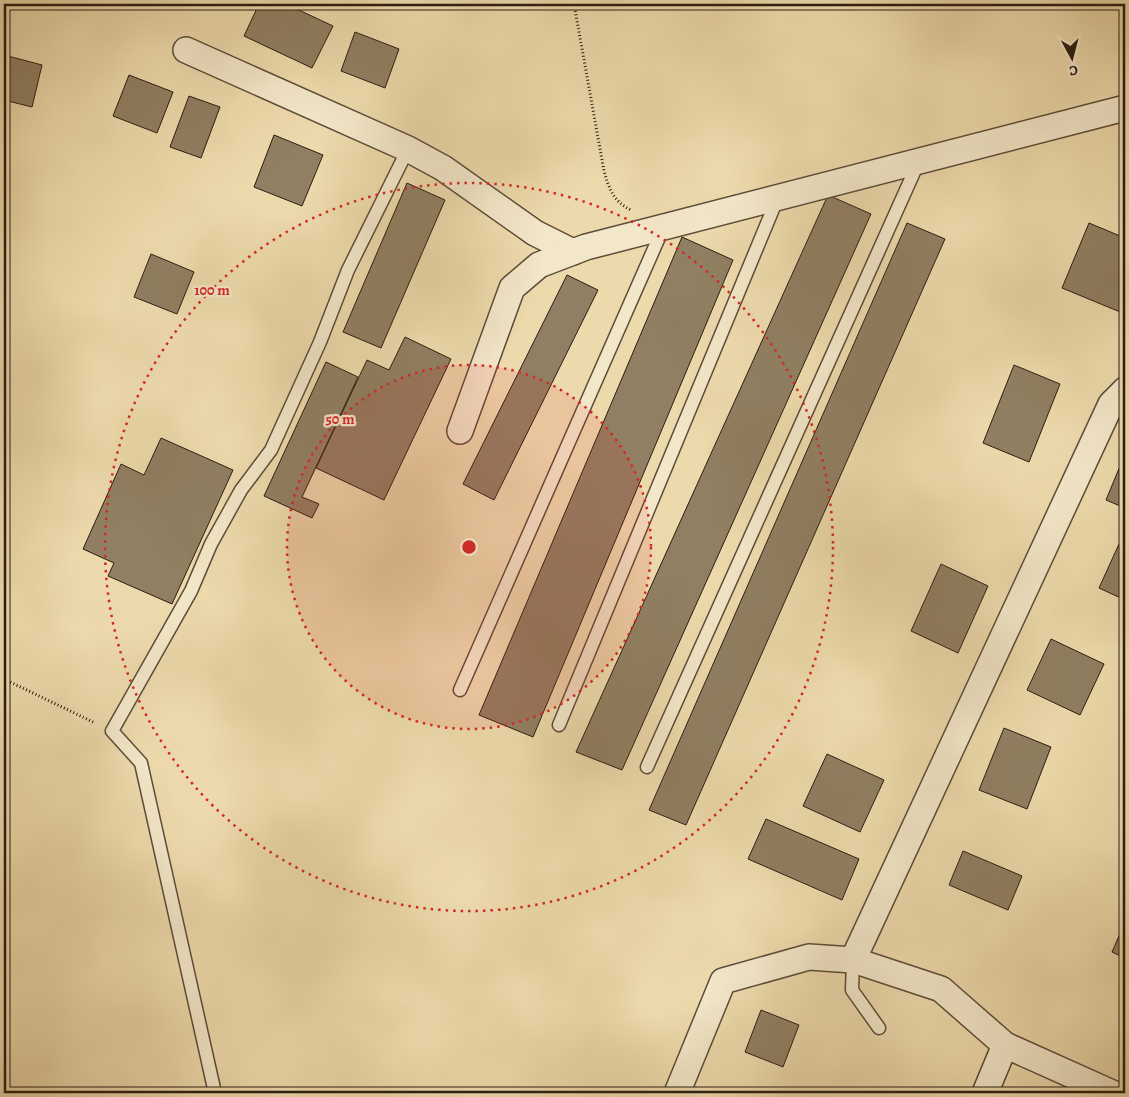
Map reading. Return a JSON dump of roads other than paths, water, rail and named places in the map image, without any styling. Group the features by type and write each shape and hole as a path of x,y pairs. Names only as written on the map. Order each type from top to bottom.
{"street":[{"path":"186,50 408,149 443,168 535,232 573,252"},
{"path":"460,431 512,288 539,264 586,247 664,226 1125,108"},
{"path":"852,960 1111,404 1125,390"},
{"path":"678,1093 723,981 809,957 852,960 941,989 1005,1045 1112,1093"},
{"path":"985,1093 1005,1045"}],"lane":[{"path":"215,1093 141,764 112,731 191,591 211,544 241,490 271,450 320,342 348,270 408,149"},
{"path":"647,767 919,161"},
{"path":"559,725 778,197"},
{"path":"460,690 664,226"},
{"path":"852,960 852,990 879,1028"}]}
